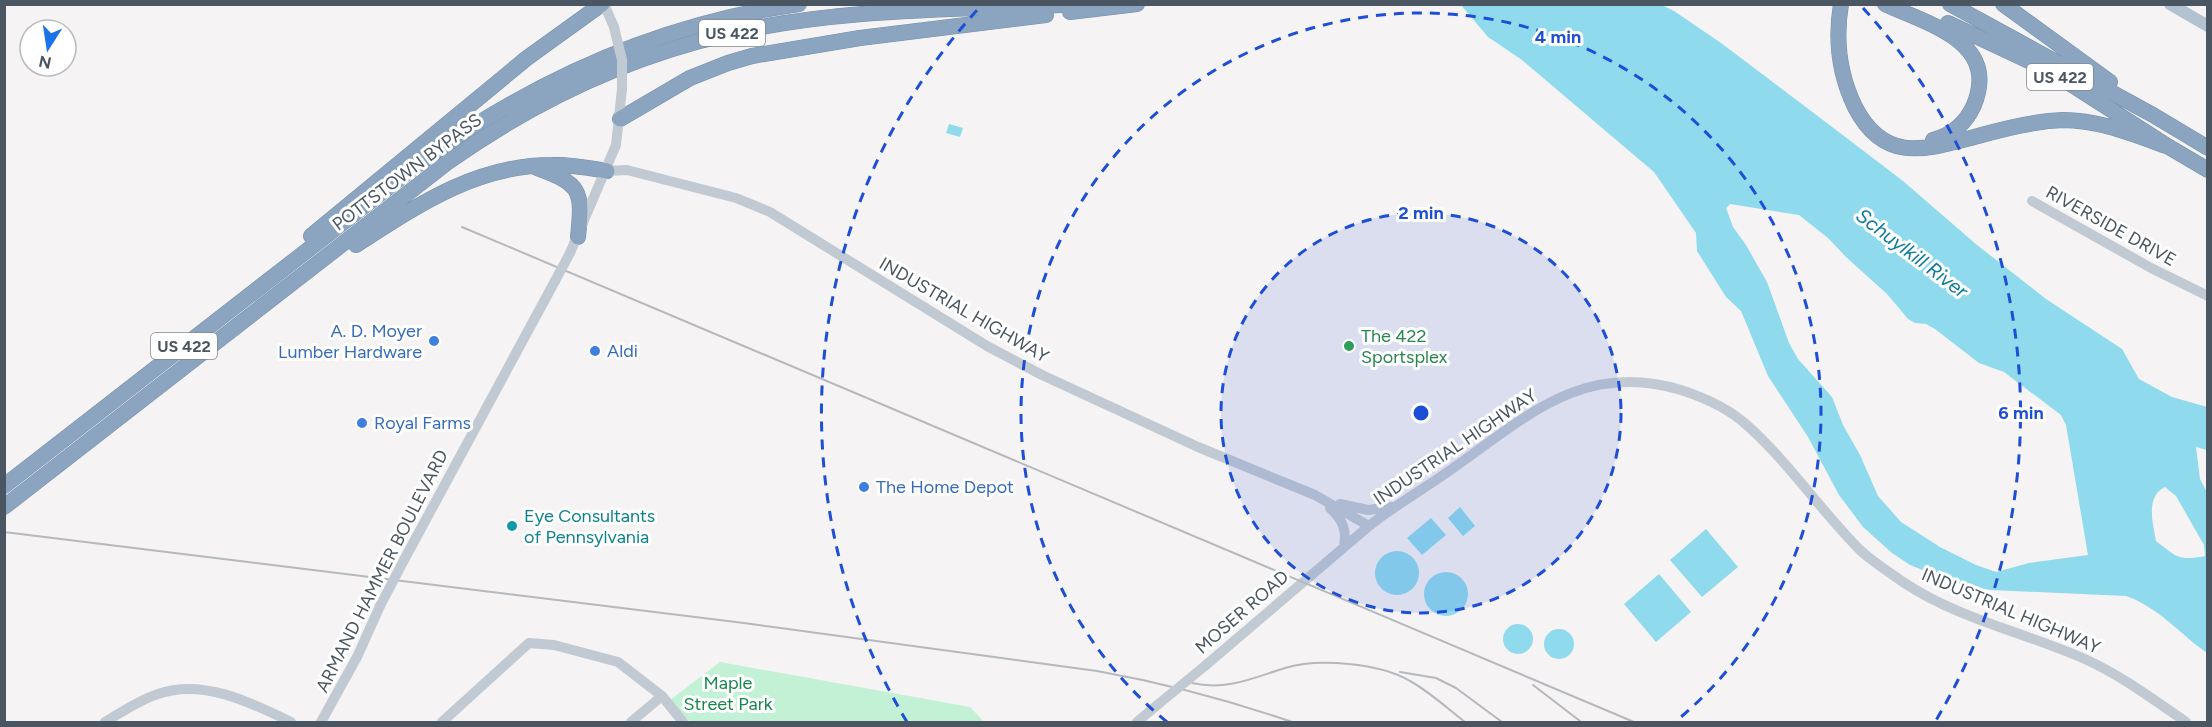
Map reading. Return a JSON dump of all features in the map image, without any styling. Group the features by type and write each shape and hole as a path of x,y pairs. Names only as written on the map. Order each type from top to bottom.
{"highway":[{"path":"358,204 387,173 527,58 603,4"},
{"name":"POTTSTOWN BYPASS","path":"4,486 358,204 402,176 459,133 548,82 592,61 707,22 799,4"},
{"name":"POTTSTOWN BYPASS","path":"381,222 420,184 481,139 533,109 599,76 679,47 728,34 816,19 1080,4"},
{"path":"620,119 690,78 728,63 773,52 860,38 1137,4"},
{"path":"1841,4 1838,50 1849,92 1866,124 1876,135 1892,144 1914,149 1933,148 2017,126 2062,120 2104,125 2169,147"},
{"path":"1848,4 1845,26 1847,57 1857,91 1870,117 1882,129 1899,138 1923,141 1944,137 1962,123 1975,102 1978,87 1975,62 1966,46 1953,35 1885,4"},
{"name":"US 422","path":"1901,4 2052,72 2208,170"},
{"name":"US 422","path":"1950,4 2153,115 2208,148"},
{"path":"2003,4 2048,35 2153,115"},
{"path":"381,222 443,192 488,174 554,164 607,171"},
{"path":"531,166 565,179 574,188 581,203 578,237"},
{"name":"US 422","path":"4,507 275,297 381,222"}],"main road":[{"path":"2170,4 2208,26"}],"street":[{"name":"ARMAND HAMMER BOULEVARD","path":"321,723 357,657 404,560 570,253 607,171 616,145 620,119 622,60 614,27 603,4"},
{"name":"INDUSTRIAL HIGHWAY","path":"607,171 627,170 727,195 770,212 987,346 1028,368 1198,447 1315,495 1368,526 1532,411 1572,392 1597,384 1647,382 1700,396 1723,407 1748,425 1862,551 1906,584 1934,599 2089,660 2132,685 2186,723"},
{"name":"RIVERSIDE DRIVE","path":"2032,201 2151,268 2208,296"},
{"path":"1315,495 1360,509 1384,509 1395,506"},
{"path":"1315,495 1339,516 1344,525 1344,547"},
{"name":"MOSER ROAD","path":"1137,723 1368,526"},
{"path":"442,723 529,643 554,645 618,662 662,696 683,723"},
{"path":"105,723 142,700 161,693 202,690 244,700 291,723"},
{"path":"631,723 662,696"}],"green space":[{"name":"Maple Street Park","path":"720,662 970,707 984,722 690,722 670,700"}],"water":[{"name":"Schuylkill River","path":"1660,4 1674,11 1721,43 1903,181 1977,245 2046,299 2122,349 2139,379 2172,397 2207,407 2207,450 2196,447 2200,479 2207,492 2207,653 2159,614 2126,596 1990,590 1964,585 1938,576 1910,565 1892,553 1863,527 1839,495 1808,437 1768,376 1741,311 1726,297 1697,251 1696,233 1654,172 1522,60 1488,37 1461,5","holes":["1730,204 1799,215 1828,238 1887,294 1908,319 1915,323 1926,324 1979,363 2004,372 2061,415 2066,425 2088,555 2029,563 1996,572 1940,547 1901,522 1878,496 1860,455 1843,425 1832,397 1798,359 1789,343 1767,282 1733,227 1726,208","2165,487 2176,496 2204,545 2205,556 2183,558 2156,541 2152,519 2153,504 2159,491"]},
{"path":"949,124 963,128 960,137 946,133"},
{"path":"1460,507 1475,526 1463,536 1448,518"},
{"path":"1431,518 1446,535 1422,555 1407,538"},
{"path":"1706,529 1738,567 1702,597 1670,560"},
{"path":"1397,551 1406,552 1413,557 1418,564 1418,582 1413,589 1406,594 1397,595 1388,594 1381,589 1376,582 1375,573 1376,564 1381,557 1388,552"},
{"path":"1446,572 1455,573 1462,578 1467,585 1467,603 1462,610 1455,615 1446,616 1437,615 1430,610 1425,603 1424,594 1425,585 1430,578 1437,573"},
{"path":"1659,574 1691,612 1656,642 1624,604"},
{"path":"1518,624 1529,628 1533,639 1529,650 1518,654 1507,650 1503,639 1507,628"},
{"path":"1559,629 1569,634 1574,644 1569,654 1559,659 1549,654 1544,644 1549,634"}],"railway":[{"path":"462,227 1634,722"},
{"path":"4,532 744,623 1097,671 1196,693 1292,722"},
{"path":"1192,683 1228,684 1285,668 1314,663 1366,666 1410,681 1432,695 1465,722"},
{"path":"1400,672 1436,678 1456,688 1502,722"},
{"path":"1533,685 1580,721"}],"place":[{"name":"A. D. Moyer Lumber Hardware","path":"434,341"},
{"name":"The 422 Sportsplex","path":"1349,346"},
{"name":"Aldi","path":"595,351"},
{"name":"Royal Farms","path":"362,423"},
{"name":"The Home Depot","path":"864,487"},
{"name":"Eye Consultants of Pennsylvania","path":"512,526"}]}
